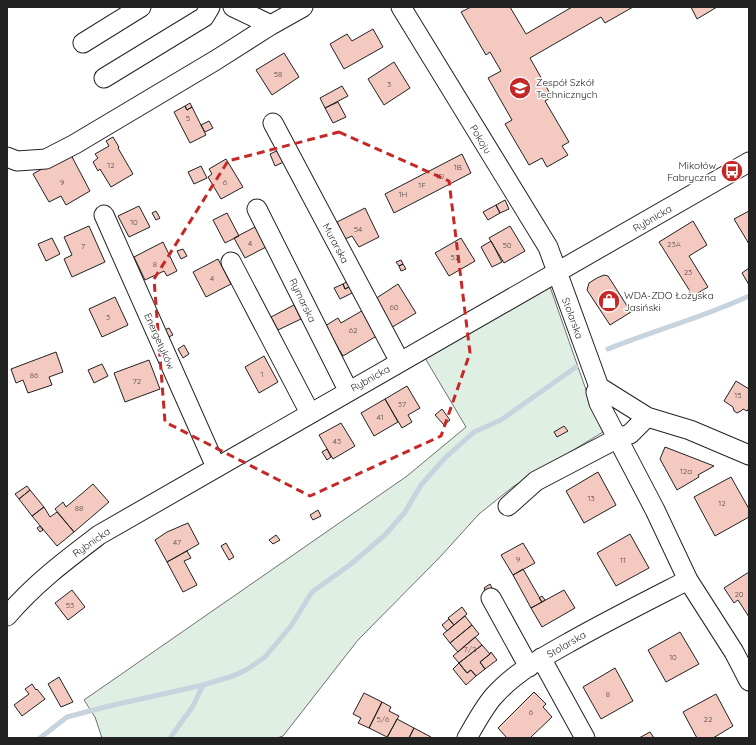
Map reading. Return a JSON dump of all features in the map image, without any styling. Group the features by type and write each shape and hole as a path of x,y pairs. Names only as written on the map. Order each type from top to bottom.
{"street":[{"path":"83,42 141,7"},
{"path":"104,78 204,16 210,7"},
{"path":"233,7 271,25"},
{"path":"7,157 17,161 46,159 75,144 303,7"},
{"name":"Pokoju","path":"401,7 548,246 557,272"},
{"name":"Murarska","path":"273,123 400,362"},
{"name":"Rybnicka","path":"7,616 17,604 49,573 99,534 216,468 348,390 400,362 749,162"},
{"name":"Rymarska","path":"257,209 348,390"},
{"name":"Energetyków","path":"104,215 216,468"},
{"path":"231,262 310,413"},
{"name":"Stolarska","path":"557,272 599,387 596,392 599,403 618,438 688,580 734,652 749,681"},
{"path":"599,387 647,417 690,430 749,455"},
{"path":"508,506 536,481 618,438 630,434 647,417"},
{"name":"Stolarska","path":"467,738 475,723 493,697 510,681 535,663 593,628 688,580"},
{"path":"491,598 584,738"}],"highlighted area":[{"path":"339,132 449,181 470,353 441,436 310,496 165,422 154,279 228,161"}],"green space":[{"path":"548,281 592,407 603,432 514,486 479,514 440,557 358,640 283,736 277,738 102,738 95,717 84,700 407,476 466,427 425,358"}],"building":[{"name":"Zespół Szkół Technicznych","path":"471,7 510,7 526,34 572,7 633,7 605,23 601,17 530,58 552,97 545,101 569,142 562,146 568,155 547,167 542,158 529,165 505,124 512,120 488,78 501,71 490,52 486,55 461,12"},
{"path":"691,7 717,7 697,19"},
{"path":"373,29 383,47 344,69 330,44 347,34 352,41"},
{"path":"284,53 299,77 272,95 256,70"},
{"path":"394,62 410,88 384,105 368,79"},
{"path":"342,86 348,96 325,108 320,98"},
{"path":"338,102 346,117 333,123 325,108"},
{"path":"190,103 192,107 187,110 185,106"},
{"path":"185,106 187,110 192,107 206,135 190,143 174,112"},
{"path":"209,121 213,128 205,132 201,125"},
{"path":"113,137 133,174 111,187 100,169 98,171 93,162 98,158 95,154 109,146 106,141"},
{"path":"283,148 288,160 275,166 270,154"},
{"path":"70,153 90,191 66,205 61,196 49,202 33,174"},
{"path":"462,154 471,173 394,213 385,194"},
{"path":"226,159 243,187 221,199 208,177 212,174 209,169"},
{"path":"201,166 207,178 194,184 188,172"},
{"path":"505,200 509,209 500,213 496,205"},
{"path":"496,205 500,213 488,220 483,212"},
{"path":"139,206 150,227 129,237 118,216"},
{"path":"365,208 379,237 359,247 352,236 345,239 337,222"},
{"path":"156,211 160,218 156,220 152,213"},
{"path":"749,211 749,244 734,219"},
{"path":"227,213 239,236 225,243 213,220"},
{"path":"693,221 707,245 689,256 708,287 693,296 659,242"},
{"path":"89,226 105,262 72,277 64,259 72,255 64,237"},
{"path":"510,226 525,251 504,263 489,238"},
{"path":"255,227 266,247 245,258 234,238"},
{"path":"52,238 60,254 46,261 38,244"},
{"path":"461,238 475,261 449,276 435,253"},
{"path":"491,241 502,262 492,267 481,247"},
{"path":"163,242 177,271 167,276 164,271 145,280 134,257"},
{"path":"183,249 187,256 181,259 177,251"},
{"path":"218,259 231,284 206,297 193,272"},
{"path":"401,260 403,264 399,266 396,262"},
{"path":"403,264 406,269 401,271 399,266"},
{"path":"749,268 749,285 742,273"},
{"name":"WDA-ZDO Łożyska Jasiński","path":"604,275 608,276 631,312 610,325 587,290 589,283"},
{"path":"350,280 353,285 345,289 343,284"},
{"path":"343,284 345,289 353,285 356,291 340,299 334,288"},
{"path":"398,284 416,313 389,329 372,301"},
{"path":"115,297 128,325 102,337 89,309"},
{"path":"294,305 301,319 278,330 271,317"},
{"path":"365,309 380,334 343,356 325,326 338,318 341,323"},
{"path":"169,328 173,335 164,339 160,332"},
{"path":"184,345 189,354 183,358 178,349"},
{"path":"56,352 63,372 49,377 52,385 28,393 23,380 16,383 11,369"},
{"path":"264,356 278,382 259,393 245,367"},
{"path":"149,360 160,389 125,402 114,373"},
{"path":"102,364 108,376 94,383 88,370"},
{"path":"736,381 749,389 749,408 747,411 743,409 737,413 734,411 733,407 724,401"},
{"path":"407,386 420,408 408,415 412,422 402,428 385,399"},
{"path":"385,399 398,422 374,436 361,413"},
{"path":"442,409 450,420 444,425 435,415"},
{"path":"341,423 355,446 333,459 319,435"},
{"path":"564,426 568,431 557,437 554,432"},
{"path":"665,447 714,466 677,490 660,459"},
{"path":"327,449 331,457 327,460 322,452"},
{"path":"598,472 616,505 584,523 566,491"},
{"path":"731,477 749,509 749,517 715,536 694,497"},
{"path":"93,484 109,502 74,532 55,509 63,502 66,507"},
{"path":"27,486 30,490 19,499 15,494"},
{"path":"30,490 44,507 32,516 19,499"},
{"path":"44,507 50,517 57,512 74,532 57,546 32,516"},
{"path":"318,510 321,516 313,520 310,515"},
{"path":"188,523 199,544 167,562 155,540 167,532"},
{"path":"40,526 43,530 40,532 37,528"},
{"path":"630,534 649,568 616,586 597,553"},
{"path":"276,535 280,540 273,544 269,540"},
{"path":"226,543 234,557 229,560 221,546"},
{"path":"523,543 535,563 513,575 501,555"},
{"path":"187,551 191,558 184,561 197,585 183,592 167,562"},
{"path":"523,569 542,602 531,608 513,575"},
{"path":"749,572 749,617 738,600 734,603 724,588"},
{"path":"490,584 495,594 489,598 484,588"},
{"path":"72,590 85,607 68,620 55,603"},
{"path":"564,590 575,608 542,627 531,608"},
{"path":"542,596 545,600 542,602 539,598"},
{"path":"462,607 467,614 454,625 448,618"},
{"path":"465,616 472,625 450,643 443,634"},
{"path":"449,619 454,625 447,631 442,625"},
{"path":"472,625 479,634 458,652 450,643"},
{"path":"680,632 699,664 666,682 648,650"},
{"path":"475,637 482,645 459,663 453,656"},
{"path":"482,645 490,654 480,662 485,669 476,676 471,670 467,673 459,663"},
{"path":"491,652 497,660 485,669 480,662"},
{"path":"459,663 467,673 471,670 476,676 466,685 453,669"},
{"path":"615,668 633,701 601,719 583,687"},
{"path":"59,677 73,702 61,707 48,684"},
{"path":"32,684 45,699 22,716 14,705 29,694 25,689"},
{"path":"534,692 546,704 543,707 552,717 530,738 507,738 498,728"},
{"path":"364,693 382,702 369,728 358,723 361,718 353,714"},
{"path":"716,694 733,726 713,738 697,738 683,712"},
{"path":"382,702 391,707 389,711 399,716 387,737 369,728"},
{"path":"397,719 414,728 409,738 387,738"},
{"path":"414,728 431,737 431,738 409,738"},
{"path":"650,732 654,738 639,738"}],"waterway":[{"path":"608,349 732,304 749,296"},
{"path":"40,738 67,717 203,685 233,676 246,670 265,657 291,626 312,592 351,564 385,535 405,512 421,485 445,458 474,432 501,420 576,367"},
{"path":"170,738 193,706 203,685"}],"place":[{"name":"Zespół Szkół Technicznych","path":"520,88"},
{"name":"Mikołów Fabryczna","path":"732,171"},
{"name":"WDA-ZDO Łożyska Jasiński","path":"609,301"}]}
